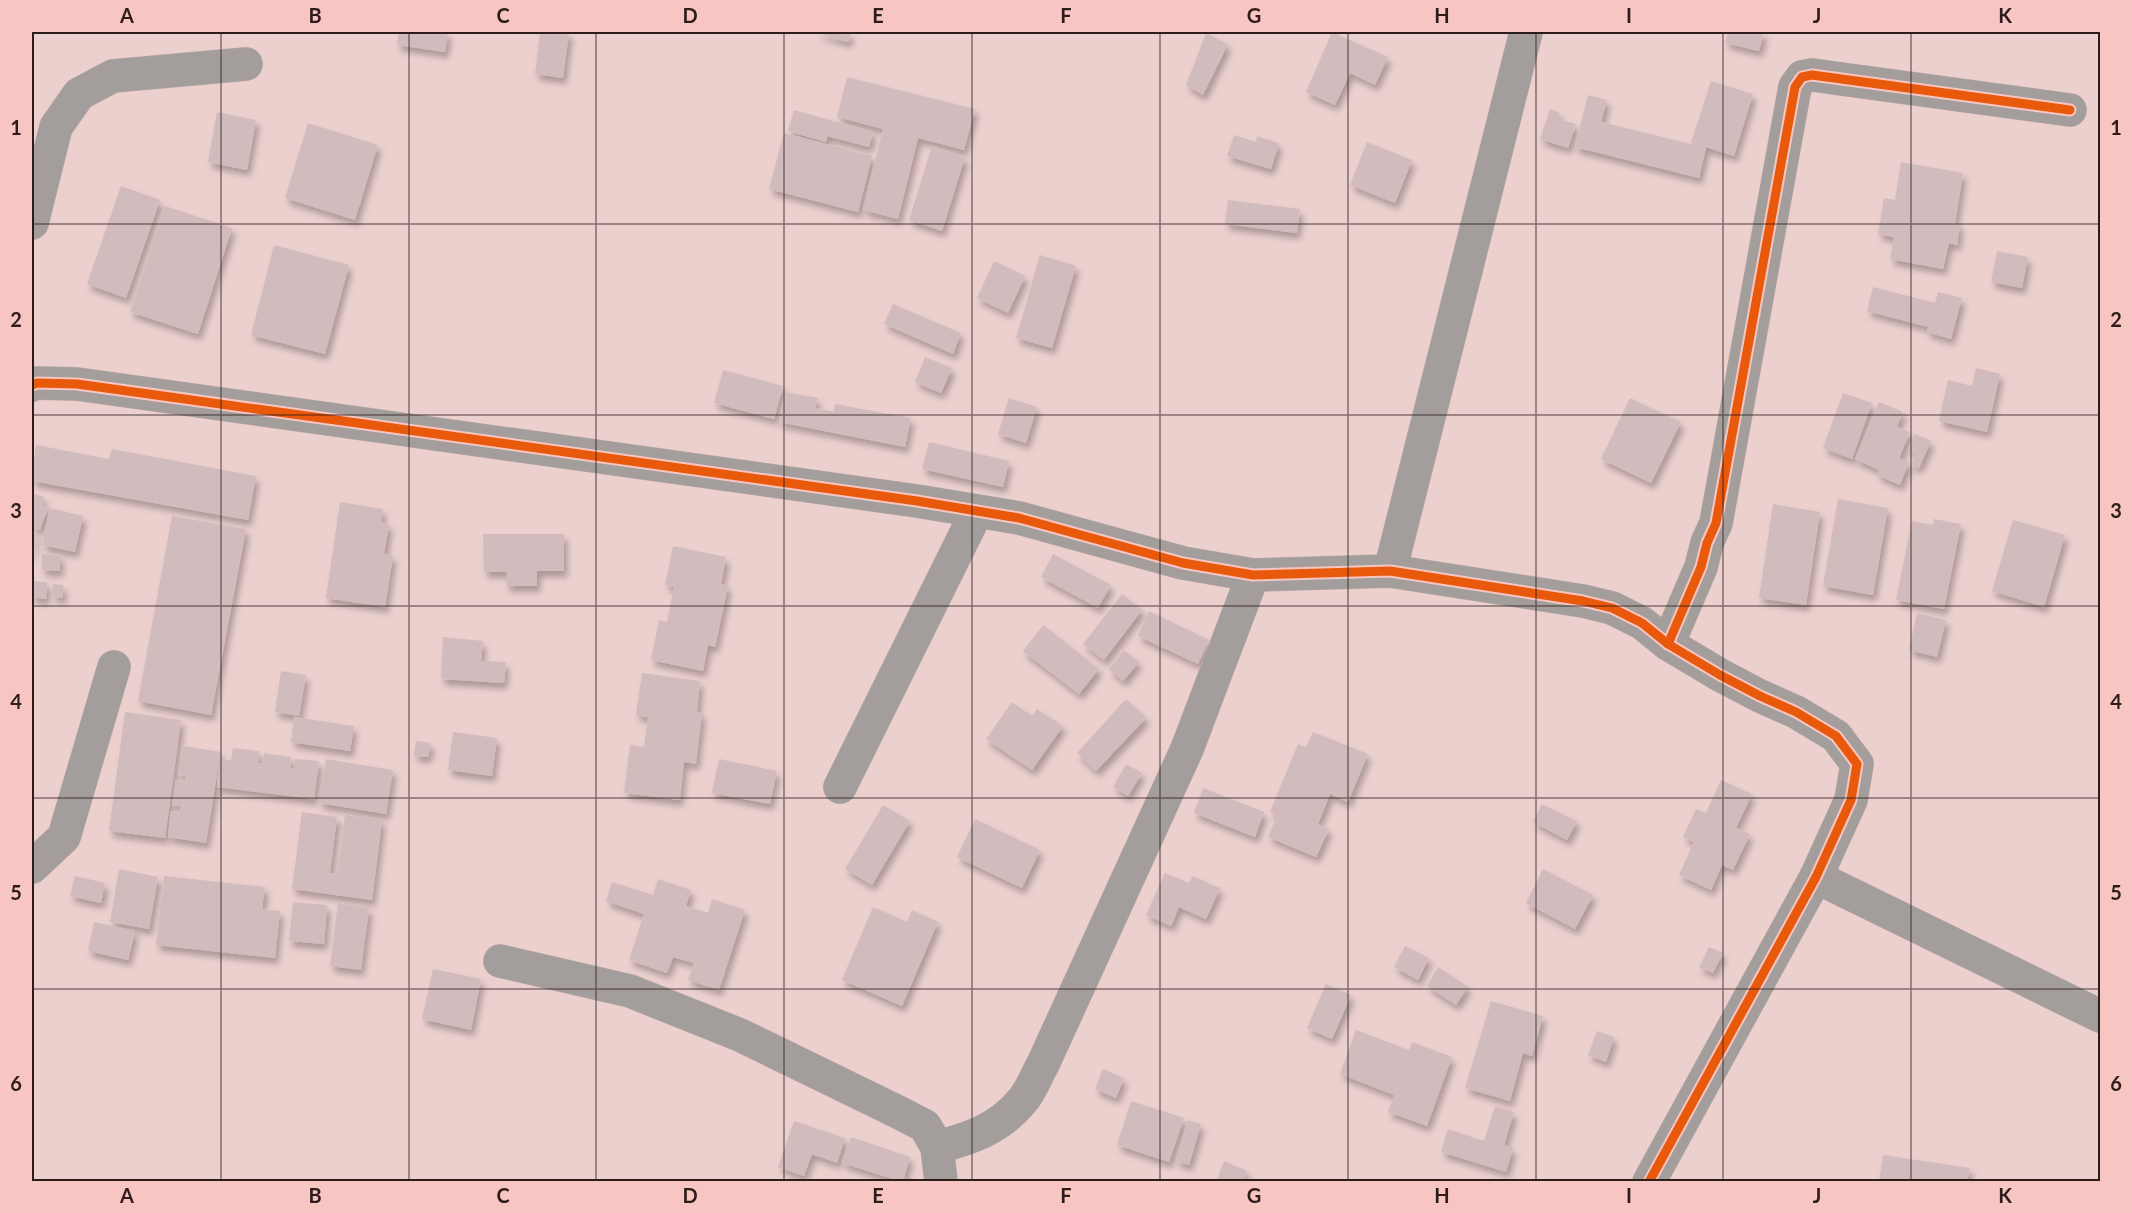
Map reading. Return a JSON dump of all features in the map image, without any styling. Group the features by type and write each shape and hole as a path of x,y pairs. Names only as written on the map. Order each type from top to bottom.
{"street":[{"path":"1390,571 1526,32"},
{"path":"32,223 56,127 79,94 113,76 246,64"},
{"path":"1668,644 1701,567 1707,543 1716,523 1795,87 1802,78 1812,75 2070,110"},
{"path":"32,385 37,383 77,384 917,501 1019,518 1183,563 1253,575 1390,571 1583,601 1612,608 1642,623 1668,644 1760,696 1796,712 1836,736 1857,764 1851,800 1816,877 1649,1182"},
{"path":"840,787 977,511"},
{"path":"937,1147 972,1138 993,1127 1023,1100 1033,1082 1187,749 1253,575"},
{"path":"32,867 64,837 114,667"},
{"path":"1816,877 2100,1016"},
{"path":"500,961 630,991 740,1035 925,1126 937,1147 941,1182"}],"building":[{"path":"399,32 448,32 445,52 397,45"},
{"path":"540,32 569,32 563,78 535,74"},
{"path":"814,32 851,32 848,42"},
{"path":"1332,32 1388,57 1375,85 1350,73 1335,105 1306,92"},
{"path":"1728,32 1764,32 1759,51 1725,43"},
{"path":"1206,33 1228,44 1203,95 1186,85"},
{"path":"847,77 975,109 964,150 918,138 898,219 863,210 883,129 837,117"},
{"path":"1711,81 1753,94 1734,156 1706,147 1699,178 1575,147 1588,95 1607,100 1601,122 1703,147 1691,143"},
{"path":"1550,109 1560,113 1558,119 1576,124 1568,148 1540,139"},
{"path":"794,110 873,132 869,147 827,136 826,142 788,131"},
{"path":"217,112 256,120 247,170 208,162"},
{"path":"308,123 378,145 355,220 285,198"},
{"path":"784,133 872,156 858,212 769,189"},
{"path":"1234,135 1256,142 1257,136 1279,143 1271,169 1227,156"},
{"path":"1367,142 1412,160 1395,203 1350,185"},
{"path":"932,146 965,157 942,231 909,220"},
{"path":"1901,162 1963,173 1955,224 1960,225 1957,245 1949,243 1943,269 1890,259 1894,237 1878,234 1884,198 1895,200"},
{"path":"121,186 160,200 126,298 87,284"},
{"path":"1228,200 1300,209 1297,233 1225,224"},
{"path":"165,206 232,228 198,334 130,312"},
{"path":"274,245 349,265 325,354 251,335"},
{"path":"1997,251 2028,257 2022,288 1991,282"},
{"path":"1040,255 1076,266 1052,348 1016,338"},
{"path":"994,261 1025,276 1008,313 977,298"},
{"path":"1873,287 1935,303 1938,292 1962,298 1951,339 1927,332 1928,327 1867,311"},
{"path":"893,304 961,333 953,354 884,324"},
{"path":"925,357 952,368 941,393 915,382"},
{"path":"1976,368 2000,374 1987,432 1939,421 1948,380 1972,386"},
{"path":"723,370 783,386 774,419 714,403"},
{"path":"785,392 818,398 815,408 834,412 835,404 911,418 905,447 779,422"},
{"path":"1843,393 1872,403 1852,459 1823,448"},
{"path":"1009,398 1037,407 1026,443 998,434"},
{"path":"1630,398 1681,422 1651,483 1601,459"},
{"path":"1879,402 1903,412 1897,427 1910,432 1899,458 1909,462 1900,485 1877,475 1879,470 1855,459"},
{"path":"1915,434 1931,441 1919,468 1911,464 1916,454 1908,450"},
{"path":"929,442 1009,461 1003,487 922,469"},
{"path":"36,445 109,459 112,449 256,476 248,520 32,481"},
{"path":"32,493 44,497 42,505 48,507 40,530 32,527"},
{"path":"1838,499 1888,508 1873,595 1823,586"},
{"path":"340,502 383,509 381,522 389,524 384,554 393,556 385,607 326,598"},
{"path":"1773,504 1820,512 1806,605 1759,598"},
{"path":"50,508 83,516 75,552 42,545"},
{"path":"172,516 246,529 211,715 138,701"},
{"path":"1934,519 1961,524 1944,609 1896,600 1912,521 1933,525"},
{"path":"2013,520 2065,535 2044,607 1992,591"},
{"path":"32,532 36,533 33,556 32,556"},
{"path":"483,534 564,534 564,571 537,571 537,586 506,586 507,572 484,572"},
{"path":"673,546 726,557 721,584 728,586 715,647 708,645 703,671 651,660 659,620 667,622 674,587 665,585"},
{"path":"42,554 60,555 60,571 42,570"},
{"path":"1053,554 1111,585 1098,608 1041,577"},
{"path":"32,581 47,582 46,599 32,597"},
{"path":"53,584 63,585 63,598 53,597"},
{"path":"1122,594 1142,610 1104,660 1083,644"},
{"path":"1149,611 1209,640 1198,664 1138,636"},
{"path":"1917,613 1946,620 1937,657 1909,650"},
{"path":"1043,625 1099,669 1079,694 1023,651"},
{"path":"443,637 483,641 481,661 506,662 504,683 441,679"},
{"path":"1124,650 1139,662 1123,681 1109,669"},
{"path":"281,671 306,675 299,716 275,712"},
{"path":"642,673 700,681 697,712 702,713 696,764 684,762 680,800 624,793 630,745 644,747 648,717 636,715"},
{"path":"1126,699 1146,718 1096,771 1077,753"},
{"path":"1012,702 1032,716 1037,709 1063,726 1032,770 986,739"},
{"path":"125,712 181,720 165,838 109,831"},
{"path":"294,717 354,726 350,751 291,742"},
{"path":"453,732 497,738 492,776 448,770"},
{"path":"1313,732 1368,754 1348,802 1330,794 1318,824 1329,829 1316,857 1268,837 1277,815 1270,812 1298,744 1306,747"},
{"path":"416,741 431,743 428,757 414,756"},
{"path":"183,746 221,752 220,759 231,760 233,748 259,751 258,763 263,764 264,753 291,757 290,768 295,768 295,759 319,761 314,799 217,787 219,761 206,843 168,837 171,811 180,813 181,806 172,805 176,780 185,781 186,776 178,775"},
{"path":"326,759 393,770 386,814 319,803"},
{"path":"719,759 777,771 770,804 712,793"},
{"path":"1126,764 1142,773 1128,796 1113,787"},
{"path":"1721,780 1752,794 1736,828 1750,834 1733,870 1722,865 1711,890 1679,875 1694,842 1683,837 1696,809 1706,813"},
{"path":"1203,788 1264,812 1255,837 1194,813"},
{"path":"1542,804 1577,821 1567,840 1533,822"},
{"path":"883,805 910,821 872,885 845,869"},
{"path":"302,812 337,817 330,873 337,874 345,815 382,820 372,900 292,889"},
{"path":"975,819 1040,850 1022,888 957,857"},
{"path":"119,869 158,877 149,929 110,922"},
{"path":"1543,869 1593,895 1575,929 1526,903"},
{"path":"1165,873 1189,883 1192,876 1220,888 1206,919 1179,907 1171,926 1146,915"},
{"path":"75,876 105,883 101,903 70,896"},
{"path":"164,876 265,887 262,909 280,911 275,958 156,945"},
{"path":"658,879 691,890 686,906 708,913 712,899 745,910 719,990 688,980 694,963 673,957 667,973 629,960 644,914 606,901 612,882 653,895"},
{"path":"293,902 327,905 324,944 289,941"},
{"path":"338,903 369,908 361,970 330,966"},
{"path":"873,907 907,922 912,910 938,922 902,1006 842,980"},
{"path":"94,922 135,931 128,960 88,951"},
{"path":"1405,946 1429,958 1418,980 1394,967"},
{"path":"1709,947 1723,953 1713,973 1699,967"},
{"path":"1438,967 1468,987 1456,1005 1427,986"},
{"path":"433,969 481,979 471,1030 422,1019"},
{"path":"1326,984 1351,995 1332,1039 1307,1028"},
{"path":"1491,1001 1543,1016 1532,1056 1523,1053 1510,1101 1465,1088"},
{"path":"1356,1030 1409,1050 1412,1042 1452,1057 1427,1126 1388,1112 1394,1095 1340,1074"},
{"path":"1597,1031 1614,1037 1606,1062 1588,1055"},
{"path":"1103,1069 1124,1078 1116,1098 1095,1089"},
{"path":"1131,1101 1184,1118 1169,1162 1117,1145"},
{"path":"1495,1106 1514,1112 1504,1145 1513,1148 1506,1172 1441,1152 1448,1129 1484,1141"},
{"path":"1188,1120 1201,1124 1189,1165 1176,1161"},
{"path":"794,1121 845,1138 837,1163 812,1154 804,1176 778,1167"},
{"path":"851,1137 910,1157 903,1182 842,1163"},
{"path":"1883,1155 1970,1168 1967,1182 1879,1182"},
{"path":"1224,1161 1247,1171 1243,1182 1216,1182"}],"cycle path":[{"path":"1668,644 1701,567 1707,543 1716,523 1795,87 1802,77 1812,75 2070,110"},
{"path":"32,385 37,383 77,384 917,501 1019,518 1183,563 1253,575 1390,571 1583,601 1612,608 1642,623 1668,644 1720,675 1796,712 1836,736 1857,764 1851,800 1816,877 1649,1182"}]}
